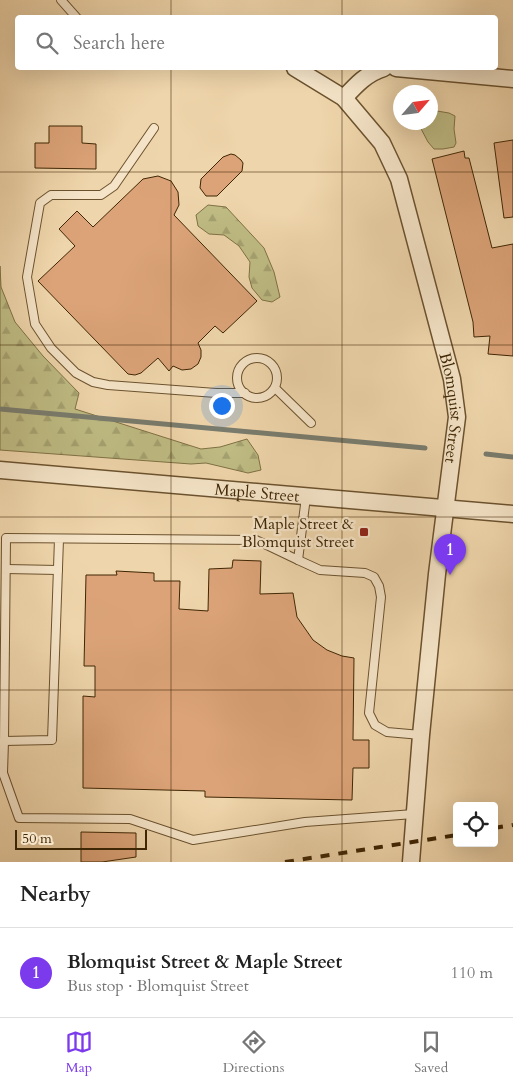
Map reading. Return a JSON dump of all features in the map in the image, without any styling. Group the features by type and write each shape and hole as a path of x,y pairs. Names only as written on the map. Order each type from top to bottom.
{"street":[{"path":"298,70 344,98 362,79 375,70"},
{"path":"417,70 513,79"},
{"name":"Blomquist Street","path":"344,98 382,143 399,179 452,379 457,417 445,509 421,735 410,862"},
{"name":"Maple Street","path":"0,470 513,514"}],"lane":[{"path":"61,0 74,15"},
{"path":"154,128 114,186 101,194 51,195 40,203 27,277 35,324 51,348 76,373 93,382 108,385 216,393 244,393 256,398 263,398 270,394 278,380 277,372 273,365 259,357 251,358 244,362 239,368 237,376 238,384 244,393"},
{"path":"275,388 311,423"},
{"path":"298,560 306,497"},
{"path":"414,814 305,822 193,840 130,819 19,818 3,773 6,538 256,540 320,570 365,573 374,577 379,586 381,597 369,713 375,725 387,732 421,735"},
{"path":"4,741 52,740 59,539"},
{"path":"6,569 58,570"}],"green space":[{"path":"438,111 455,116 456,143 454,147 434,149 422,130 438,130"},
{"path":"208,205 226,207 264,248 274,272 280,297 272,302 262,300 252,288 249,277 250,262 239,246 224,235 209,234 198,226 196,215"},
{"path":"0,266 1,287 15,322 43,356 79,393 75,409 201,449 220,447 247,439 258,455 261,470 248,473 206,463 191,464 0,450"}],"building":[{"path":"49,126 82,126 82,143 96,144 96,169 35,168 35,143 49,143"},
{"path":"513,140 513,217 504,218 494,143"},
{"path":"464,151 465,158 469,158 492,248 513,244 513,356 488,354 490,336 474,337 473,322 432,159"},
{"path":"231,154 235,155 243,163 242,171 217,196 206,196 200,188 201,179 223,157"},
{"path":"158,176 171,181 178,192 179,205 174,215 257,301 223,333 215,326 198,343 201,357 198,364 191,369 182,370 173,366 169,371 158,358 141,373 135,375 128,374 38,281 75,246 59,229 77,211 93,227 143,179"},
{"path":"233,560 261,561 260,594 293,593 297,617 313,640 327,650 354,658 353,740 369,740 369,768 353,768 352,800 205,797 205,791 83,788 83,696 95,697 95,666 84,666 86,575 117,575 116,571 154,573 154,581 180,581 179,609 208,611 209,569 232,568"},
{"path":"81,832 136,833 136,857 102,862 81,862"}],"waterway":[{"path":"0,409 425,448"},
{"path":"486,454 513,457"}],"railway":[{"path":"498,827 513,825"},
{"path":"285,862 453,836"}],"place":[{"name":"Maple Street & Blomquist Street","path":"364,532"},
{"name":"Blomquist Street & Maple Street","path":"450,575"}]}
